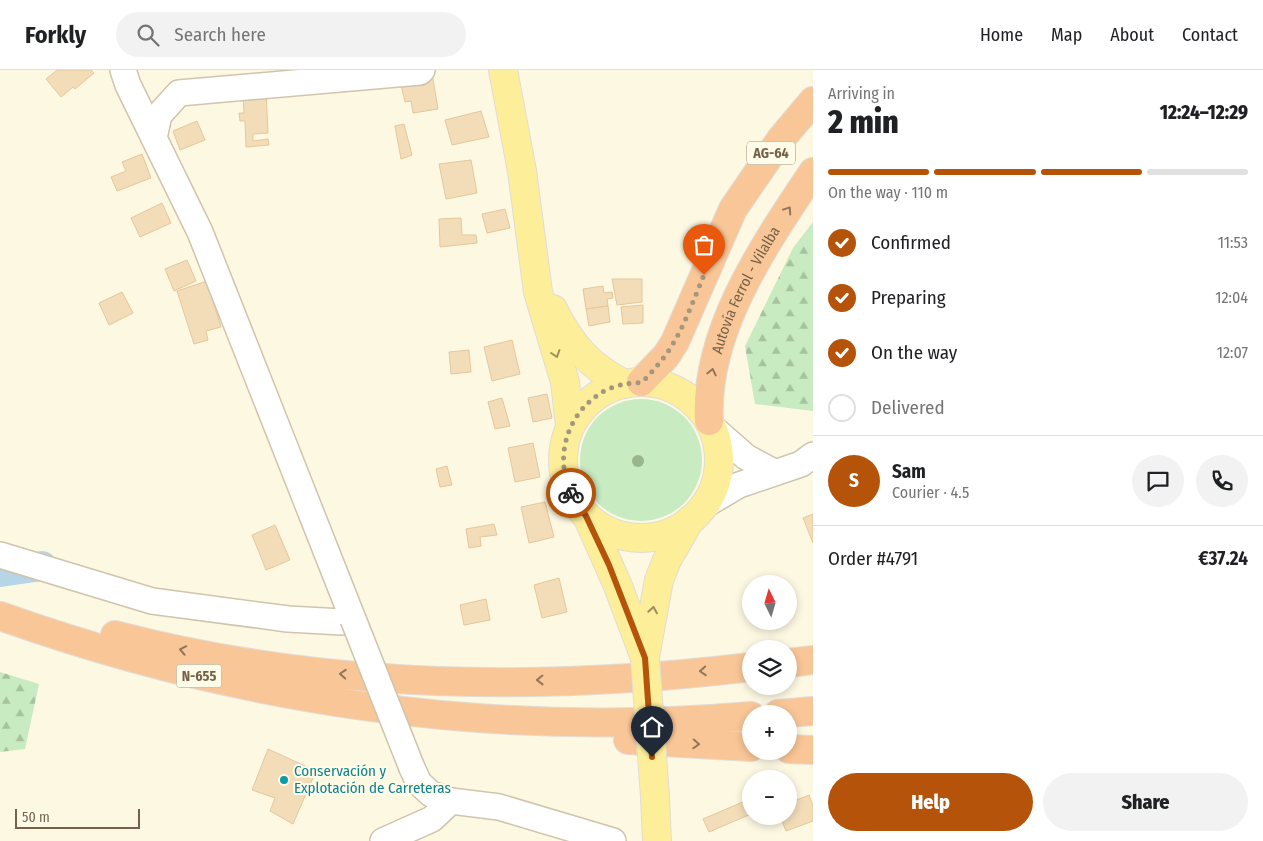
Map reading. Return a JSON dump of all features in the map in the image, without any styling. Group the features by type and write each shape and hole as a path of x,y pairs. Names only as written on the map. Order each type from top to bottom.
{"highway":[{"name":"AG-64","path":"633,383 666,356 675,342 733,209 781,139 813,101"},
{"name":"Autovía Ferrol - Vilalba","path":"711,424 708,397 710,378 724,331 769,238 813,172"},
{"path":"0,600 140,641 260,664 334,674 461,682 594,679 742,668"},
{"name":"N-655","path":"0,616 62,638 174,671 349,705 405,712 502,720 581,723 684,721 742,717"},
{"path":"797,662 813,660"},
{"path":"797,712 813,711"},
{"path":"405,712 469,729 537,735 742,746"},
{"path":"797,749 813,750"}],"main road":[{"path":"503,70 513,118 538,292 565,382 570,426"},
{"path":"529,221 546,287 565,331 590,363 633,383"},
{"path":"645,658 618,586 586,516 575,501 567,485 565,471 565,443 570,426 582,409 601,393 633,383 661,384 680,392 696,404 711,424 718,448 719,468 714,487 667,560 659,580 645,658 655,797 661,837"},
{"path":"586,516 605,529 626,536 649,538 671,532 698,513"}],"street":[{"path":"125,77 144,93 179,93 420,72 422,70"},
{"path":"125,77 200,232 419,783 431,794 451,800 499,807 613,841"},
{"path":"154,138 159,115 179,93"},
{"path":"711,424 746,457 774,472"},
{"path":"698,513 739,485 801,464 813,455"},
{"path":"0,555 152,601 288,619 342,622 353,619"},
{"path":"383,841 432,819 451,800"}],"green space":[{"path":"813,222 813,411 755,404 745,346 793,248"},
{"path":"641,399 664,404 684,417 697,437 702,460 697,483 684,503 664,516 641,521 618,516 598,503 585,483 580,460 585,437 598,417 618,404"},
{"path":"0,672 39,684 25,749 0,752"}],"building":[{"path":"57,70 91,70 94,73 75,89 73,87 61,97 46,79"},
{"path":"433,79 438,109 413,113 411,101 405,102 401,85"},
{"path":"266,91 268,133 253,134 253,141 268,139 269,145 246,147 245,121 240,121 239,113 244,113 243,92"},
{"path":"481,111 489,137 452,145 445,120"},
{"path":"197,121 205,140 180,150 173,131"},
{"path":"404,124 412,155 401,159 395,126"},
{"path":"142,154 151,178 117,191 111,177 126,171 122,162"},
{"path":"471,160 477,193 446,199 439,164"},
{"path":"162,203 171,223 140,237 131,218"},
{"path":"505,209 510,228 487,233 482,214"},
{"path":"461,218 462,235 476,235 477,243 440,247 439,219"},
{"path":"187,260 196,281 174,291 165,269"},
{"path":"612,279 642,279 642,302 617,305"},
{"path":"207,281 221,327 206,331 208,340 194,344 177,291"},
{"path":"603,286 604,293 612,292 613,298 607,299 608,306 586,309 583,289"},
{"path":"122,292 133,313 109,325 99,303"},
{"path":"643,305 643,323 623,324 621,307"},
{"path":"608,306 610,322 589,326 586,309"},
{"path":"512,340 520,374 492,381 484,347"},
{"path":"469,350 471,372 451,374 449,352"},
{"path":"547,394 552,418 533,422 528,398"},
{"path":"502,398 510,426 495,429 488,402"},
{"path":"533,443 540,477 515,482 508,448"},
{"path":"447,466 452,485 440,487 436,469"},
{"path":"545,502 554,537 529,543 521,507"},
{"path":"813,514 813,543 803,518"},
{"path":"494,524 497,535 480,537 481,546 469,548 466,529"},
{"path":"275,525 290,560 266,570 252,535"},
{"path":"559,578 567,612 542,618 534,585"},
{"path":"486,599 490,620 464,625 460,605"},
{"name":"Conservación y Explotación de Carreteras","path":"268,749 316,771 293,824 270,811 275,798 252,790"},
{"path":"809,795 813,806 813,821 786,831 784,825 797,825 797,800"},
{"path":"742,802 742,818 709,832 703,819"}],"waterway":[{"path":"0,572 42,566"}],"way so far":[{"path":"571,493 567,485 564,464 565,443 570,426 582,409 601,393 624,384 641,382 654,370 675,342 704,275"}],"place":[{"name":"Conservación y Explotación de Carreteras","path":"284,780"}],"route":[{"path":"571,493 586,516 609,565 645,658 652,757"}]}
